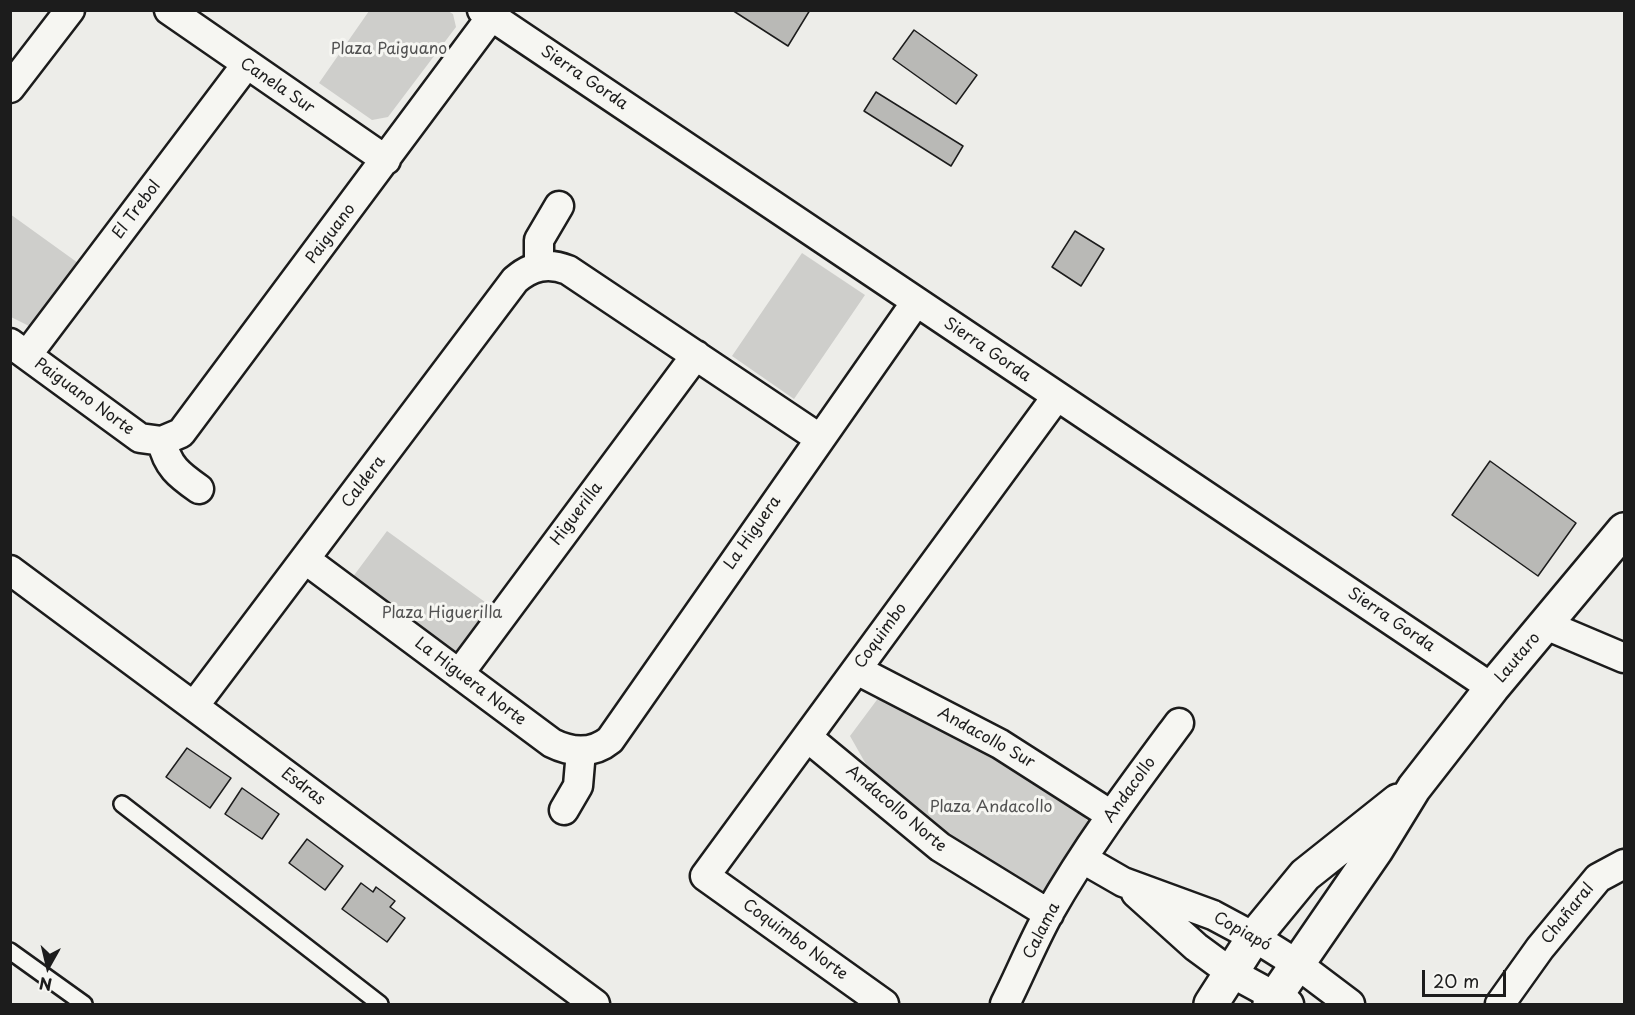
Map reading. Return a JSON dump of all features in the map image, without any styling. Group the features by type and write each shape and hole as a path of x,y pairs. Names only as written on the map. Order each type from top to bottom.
{"street":[{"path":"10,88 70,10"},
{"name":"Canela Sur","path":"169,10 386,160"},
{"name":"Paiguano","path":"162,441 181,433 189,425 386,160 487,14"},
{"name":"Sierra Gorda","path":"487,14 1492,688"},
{"name":"El Trebol","path":"19,349 246,65"},
{"path":"559,206 539,240 539,266 568,270 819,438"},
{"name":"Caldera","path":"194,706 515,280 530,269 539,266"},
{"name":"La Higuera","path":"582,751 602,747 610,740 916,302"},
{"name":"Paiguano Norte","path":"19,349 131,433 140,438 162,441"},
{"name":"Higuerilla","path":"459,674 696,355"},
{"name":"Coquimbo","path":"705,876 1057,396"},
{"path":"162,441 169,464 176,473 199,489"},
{"name":"Lautaro","path":"1278,1002 1297,964 1376,850 1414,788 1492,688 1624,530"},
{"name":"La Higuera Norte","path":"306,560 552,743 582,751"},
{"name":"Esdras","path":"10,570 591,1003"},
{"path":"1546,625 1624,658"},
{"name":"Andacollo Sur","path":"856,670 1000,744 1111,815"},
{"name":"Andacollo","path":"1083,859 1111,815 1179,723"},
{"name":"Andacollo Norte","path":"807,737 939,847 1048,914"},
{"path":"564,810 578,786 582,751"},
{"name":"Lautaro","path":"1211,1005 1254,937 1305,874 1414,788"},
{"name":"Calama","path":"1005,1005 1048,914 1083,859"},
{"name":"Copiapó","path":"1083,859 1123,882 1213,915 1254,937 1297,964 1350,1005"},
{"name":"Chañaral","path":"1500,1005 1540,948 1598,878 1624,864"},
{"name":"Coquimbo Norte","path":"705,876 884,1005"},
{"name":"Copiapó","path":"1123,882 1196,946 1230,972 1278,1002"}],"lane":[{"path":"122,804 380,1005"},
{"path":"10,951 84,1005"}],"green space":[{"name":"Plaza Paiguano","path":"369,11 448,11 453,14 456,27 388,117 372,120 319,83"},
{"path":"10,214 85,268 31,327 11,317"},
{"path":"802,253 865,295 794,399 732,356"},
{"name":"Plaza Higuerilla","path":"387,531 496,610 458,657 352,578"},
{"name":"Plaza Andacollo","path":"882,693 1050,784 1090,823 1046,894 960,847 867,766 850,736"}],"building":[{"path":"732,10 810,10 788,46"},
{"path":"914,30 977,75 956,104 893,59"},
{"path":"876,92 963,146 951,166 864,111"},
{"path":"1075,231 1104,249 1081,286 1052,267"},
{"path":"1490,461 1576,523 1538,576 1452,515"},
{"path":"187,748 231,778 210,808 166,777"},
{"path":"242,788 279,814 262,839 225,814"},
{"path":"307,839 343,866 325,890 289,863"},
{"path":"361,883 373,892 376,887 395,901 390,907 405,918 387,942 342,909"}]}
